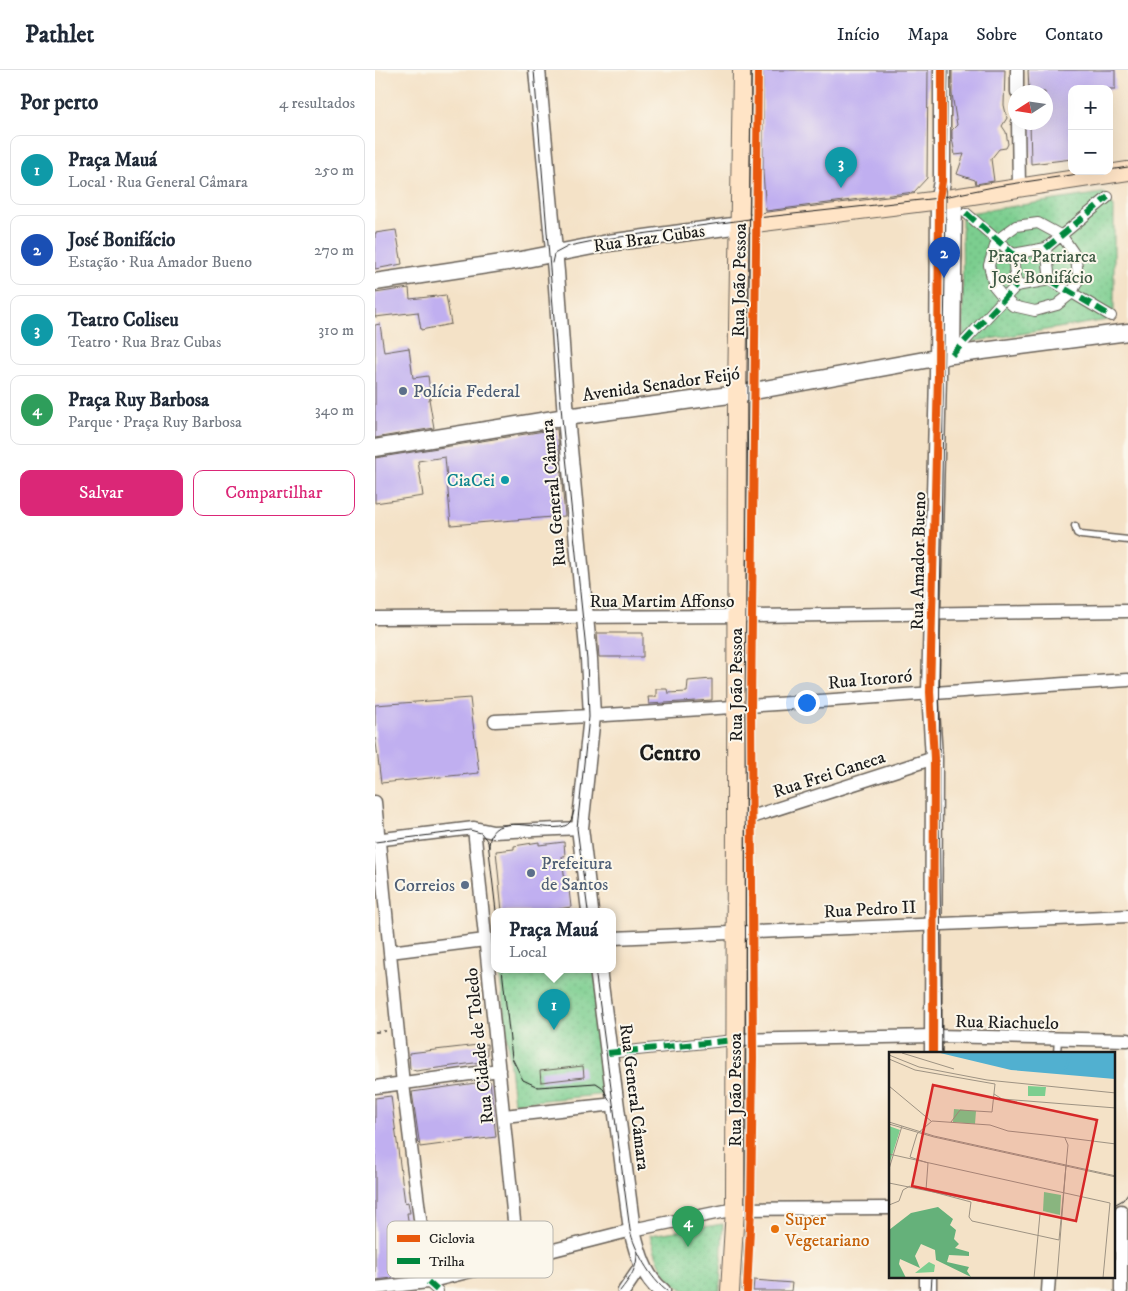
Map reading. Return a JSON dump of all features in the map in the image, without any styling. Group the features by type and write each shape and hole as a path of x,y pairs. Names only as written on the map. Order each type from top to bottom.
{"main road":[{"name":"Rua João Pessoa","path":"729,1291 735,1209 737,394 742,70"},
{"path":"947,199 1128,172"},
{"name":"Rua Braz Cubas","path":"740,225 947,199"}],"street":[{"name":"Rua General Câmara","path":"537,70 556,272 566,417 589,659 592,716 579,828 590,908"},
{"path":"942,70 942,180 947,199 945,356"},
{"path":"1017,70 1017,85"},
{"path":"1018,130 1019,188"},
{"path":"1013,254 1046,248 1108,197"},
{"path":"966,213 1013,254 1016,286"},
{"path":"1038,223 1061,236 1075,255 1079,278 1072,293 1057,305 1035,311 1013,306 994,286 989,265 997,240 1016,226 1038,223"},
{"name":"Rua Braz Cubas","path":"375,282 554,254 561,251 608,243 740,225"},
{"path":"1046,248 1050,280"},
{"path":"945,356 1016,286 1050,280 1111,316"},
{"path":"945,356 1128,332"},
{"name":"Avenida Senador Feijó","path":"375,448 566,417 737,394 945,356"},
{"name":"Rua Amador Bueno","path":"933,1052 934,758 930,692 931,614 945,356"},
{"name":"Rua Martim Affonso","path":"375,618 1128,612"},
{"name":"Rua Itororó","path":"495,721 736,707 930,692 1128,680"},
{"name":"Rua Frei Caneca","path":"736,822 934,758"},
{"path":"375,802 377,840 403,1084 423,1221"},
{"path":"377,840 474,828 493,832 579,828"},
{"name":"Rua Cidade de Toledo","path":"474,828 514,1221"},
{"name":"Rua Pedro II","path":"616,938 1128,916"},
{"path":"390,952 485,940"},
{"name":"Rua General Câmara","path":"599,973 632,1230 637,1251 652,1282 662,1291"},
{"name":"Rua Riachuelo","path":"609,1054 735,1040 934,1036 1128,1040"},
{"path":"375,1088 499,1070"},
{"path":"504,1116 615,1104"},
{"path":"553,1251 632,1230 735,1209 889,1208"},
{"path":"1121,1211 1121,1291"},
{"path":"624,1291 643,1263"},
{"path":"375,1288 433,1287 461,1278"},
{"path":"927,1291 928,1278"},
{"path":"1048,1291 1049,1278"}],"lane":[{"path":"1075,526 1077,533 1081,535 1128,540"},
{"path":"1057,1052 1058,1038"}],"green space":[{"name":"Praça Patriarca José Bonifácio","path":"1102,193 1106,194 1114,207 1114,312 1108,320 971,342 964,340 962,214"},
{"path":"499,973 595,973 609,1094 514,1103"},
{"path":"723,1224 720,1291 688,1291 673,1283 662,1269 650,1235"}],"building":[{"path":"763,70 928,70 927,178 914,192 766,211 763,173"},
{"path":"952,70 1005,70 1004,105 1007,118 1002,126 1006,132 1008,144 1006,148 999,149 991,159 994,181 976,184 975,180 957,174 964,154 955,155 952,137 952,130 957,125 952,94"},
{"path":"1028,70 1115,70 1115,89 1113,89 1113,85 1068,85 1068,159 1031,164 1030,130 1053,130 1053,85 1029,85"},
{"path":"396,230 402,264 375,269 375,233"},
{"path":"409,288 410,299 446,295 451,324 421,330 418,312 375,317 375,293"},
{"path":"380,324 384,352 409,348 413,378 428,376 431,398 429,399 434,428 375,438 375,325"},
{"name":"CiaCei","path":"557,429 565,516 451,525 445,457 418,461 423,496 375,503 375,458"},
{"path":"597,633 643,633 643,657 599,657"},
{"path":"712,679 712,700 649,704 648,697 656,697 656,689 667,689 668,693 687,692 688,681"},
{"path":"470,698 479,773 381,783 375,734 375,705"},
{"name":"Prefeitura de Santos","path":"539,842 539,845 564,842 565,856 562,856 566,891 569,890 571,907 502,908 496,851 514,849 514,846"},
{"path":"487,1044 487,1055 481,1062 416,1071 410,1069 409,1053"},
{"path":"583,1066 584,1077 541,1082 540,1071"},
{"path":"490,1081 496,1137 420,1147 412,1092"},
{"path":"391,1096 405,1203 408,1202 410,1213 407,1213 408,1221 387,1221 387,1278 393,1278 375,1280 375,1098"},
{"path":"754,1280 792,1283 791,1291 753,1291"}],"tram line":[{"path":"534,70 562,418 587,660 589,717 577,828 588,908"},
{"path":"742,1291 746,1208 745,707 751,70"},
{"path":"942,1052 939,795 940,613 948,70"},
{"path":"1113,169 1128,167"},
{"path":"552,263 554,254 569,246 598,240 757,218 939,198 998,186 1071,175"},
{"path":"489,848 492,833 498,827 519,825 555,828 570,822 574,811"},
{"path":"375,842 470,830 481,833 488,842 496,908"},
{"path":"502,973 512,1058 523,1080 538,1087 596,1083 602,1087 610,1101"},
{"path":"596,973 630,1230 644,1264 655,1280 667,1291"},
{"path":"1115,1204 1123,1200 1128,1193"},
{"path":"620,1291 635,1268 637,1251"},
{"path":"931,1291 932,1278"}],"marked path":[{"path":"1046,248 1108,197"},
{"path":"966,213 1013,254"},
{"path":"1050,280 1111,316"},
{"path":"952,355 1016,286"},
{"path":"608,1053 735,1040"},
{"path":"428,1282 438,1291"}],"cycle path":[{"path":"747,1291 751,1208 753,1058 751,706 758,70"},
{"path":"933,1052 934,758 930,692 938,376 939,198 942,181 942,70"}],"place":[{"name":"Teatro Coliseu","path":"841,188"},
{"name":"José Bonifácio","path":"944,278"},
{"name":"Polícia Federal","path":"403,391"},
{"name":"CiaCei","path":"505,480"},
{"name":"Prefeitura de Santos","path":"531,873"},
{"name":"Correios","path":"465,885"},
{"name":"Praça Mauá","path":"554,1030"},
{"name":"Super Vegetariano","path":"775,1229"},
{"name":"Praça Ruy Barbosa","path":"688,1247"}],"district":[{"name":"Centro","path":"670,752"}]}
